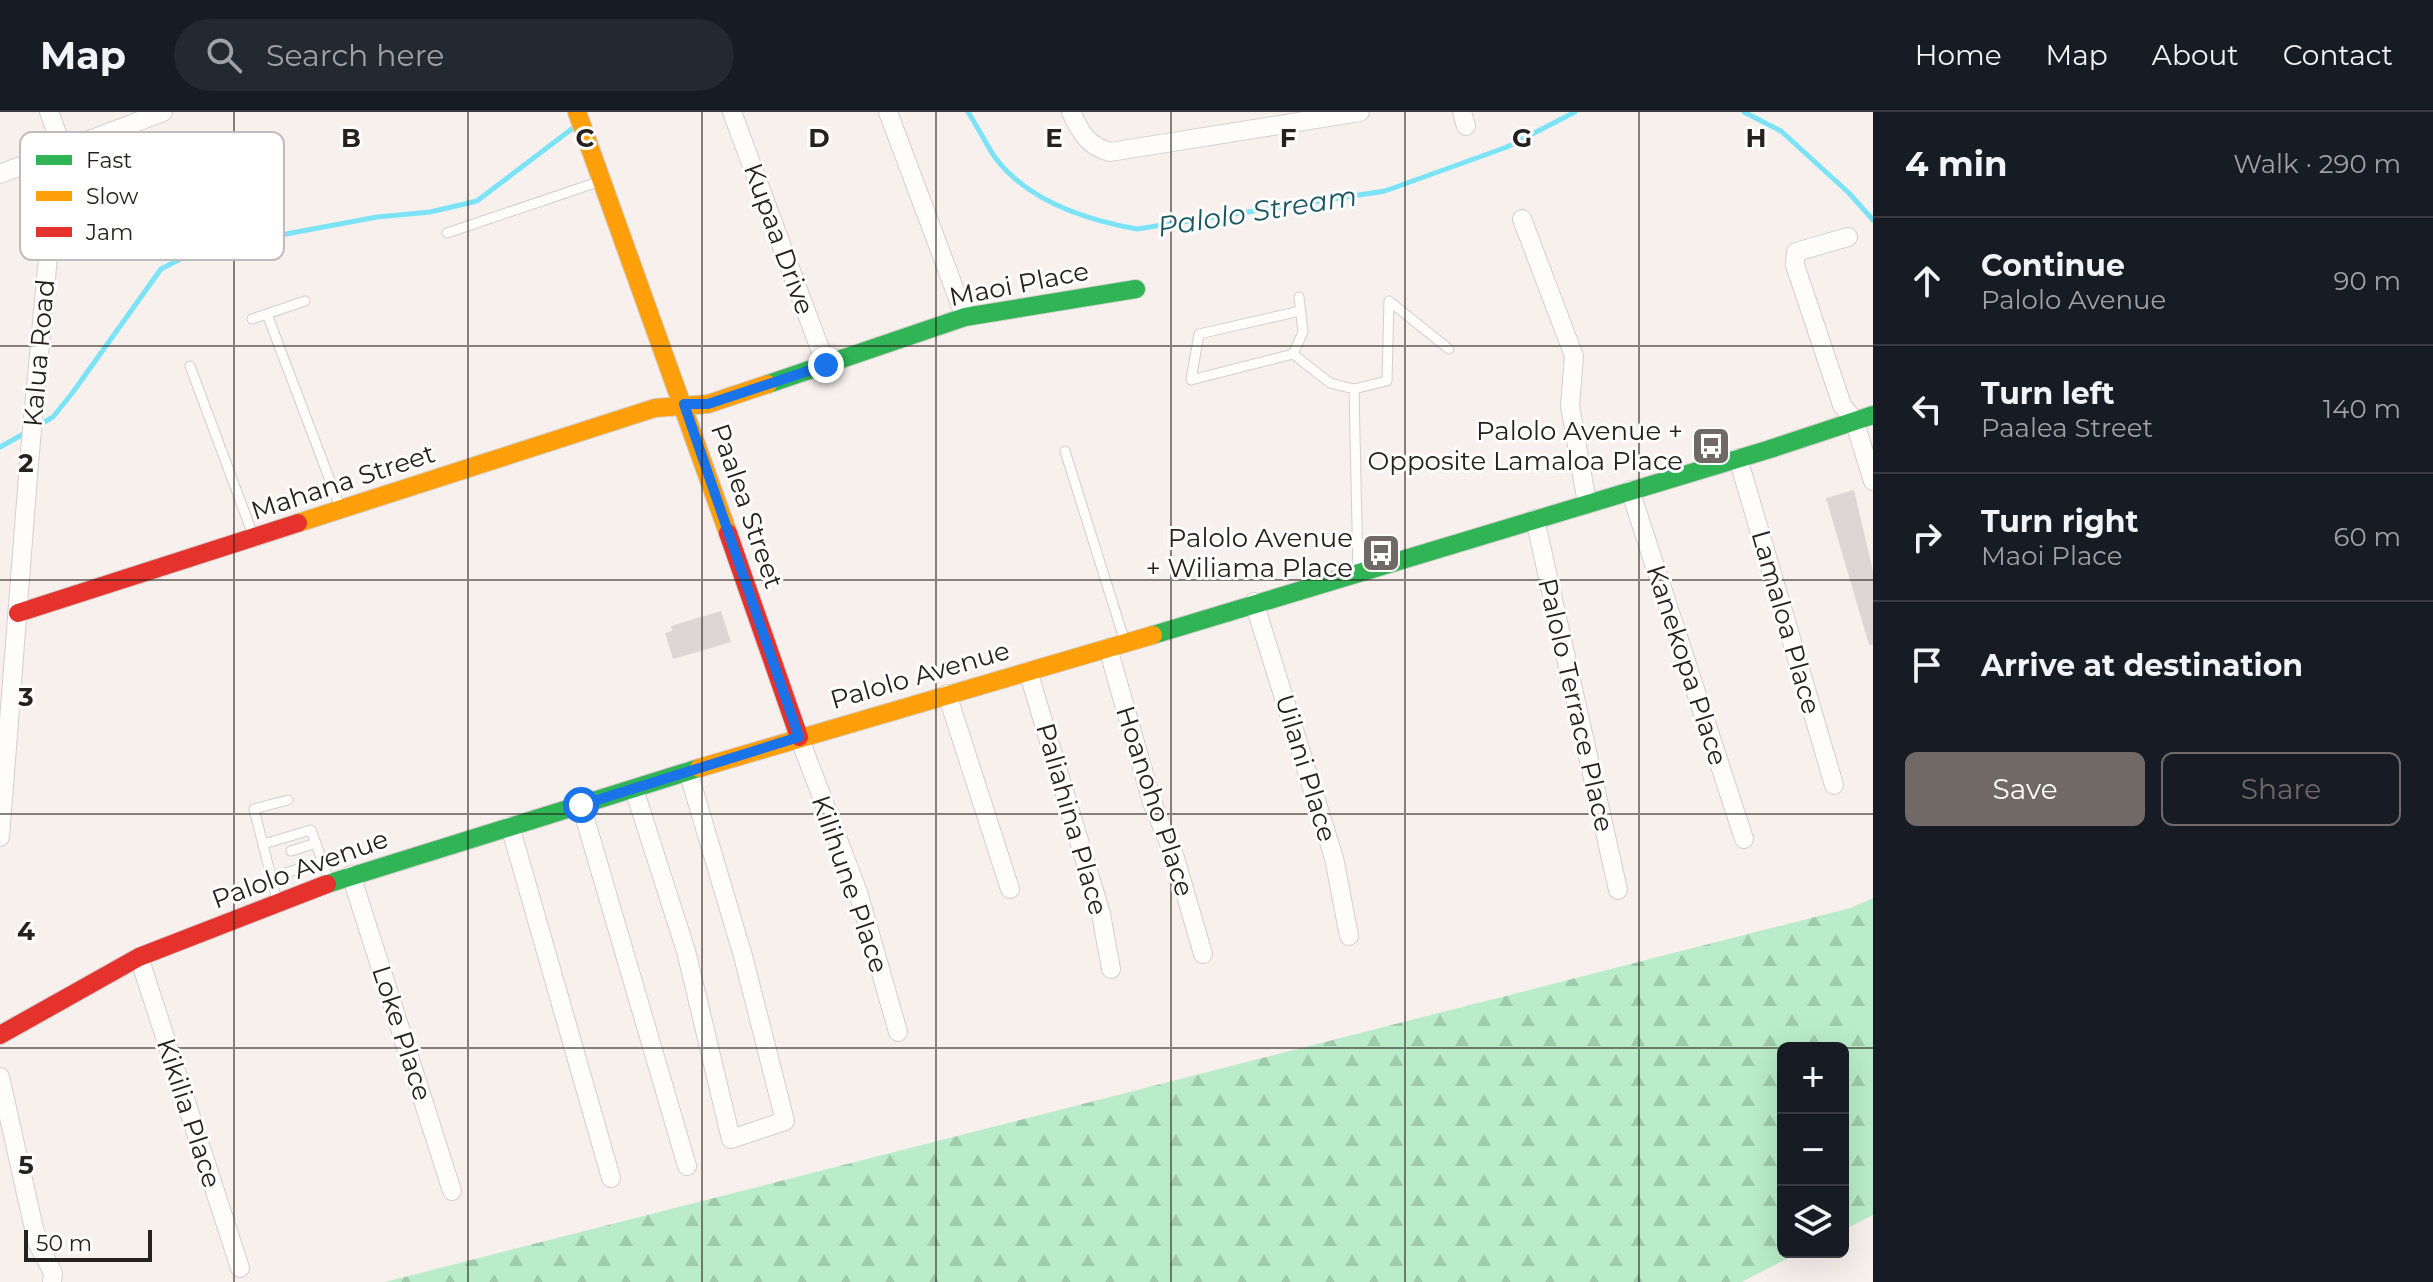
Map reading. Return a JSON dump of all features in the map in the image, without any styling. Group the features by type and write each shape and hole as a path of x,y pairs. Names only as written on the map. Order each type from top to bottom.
{"street":[{"path":"49,112 57,132"},
{"path":"109,132 163,112"},
{"name":"Kupaa Drive","path":"732,112 826,365"},
{"path":"888,112 965,317"},
{"path":"1071,112 1087,141 1098,149 1110,152 1360,112"},
{"name":"Paalea Street","path":"577,113 684,404 799,737"},
{"path":"0,174 20,166"},
{"path":"1522,219 1574,356 1570,406 1587,503"},
{"path":"1848,237 1796,252 1795,265 1842,405 1854,420 1873,481"},
{"name":"Kalua Road","path":"0,837 48,260"},
{"name":"Maoi Place","path":"684,404 708,404 965,317 1136,289"},
{"name":"Mahana Street","path":"18,613 655,408 684,404"},
{"name":"Palolo Avenue","path":"0,1035 139,957 351,875 799,737 1116,645 1873,415"},
{"name":"Lamaloa Place","path":"1738,458 1834,785"},
{"name":"Kanekopa Place","path":"1630,490 1744,839"},
{"name":"Palolo Terrace Place","path":"1535,519 1618,890"},
{"name":"Uilani Place","path":"1254,602 1334,858 1349,936"},
{"name":"Hoanoho Place","path":"1116,645 1152,802 1175,858 1203,954"},
{"name":"Paliahina Place","path":"1028,671 1101,914 1111,969"},
{"path":"947,694 1010,889"},
{"name":"Kilihune Place","path":"799,737 858,892 898,1032"},
{"path":"634,789 686,951 731,1139 785,1121 743,956 688,771"},
{"path":"581,805 687,1166"},
{"path":"510,826 611,1178"},
{"name":"Loke Place","path":"351,875 452,1191"},
{"name":"Kikilia Place","path":"139,957 240,1268"},
{"path":"0,1077 37,1242 53,1273 52,1282"}],"lane":[{"path":"447,233 602,181"},
{"path":"1293,354 1303,332 1299,297"},
{"path":"252,319 305,301"},
{"path":"1293,354 1330,383 1354,389 1387,381 1389,301 1449,349"},
{"path":"1293,354 1191,380 1199,334 1300,311"},
{"path":"267,314 341,510"},
{"path":"190,366 254,538"},
{"path":"1354,389 1358,571"},
{"path":"1065,451 1116,645"},
{"path":"278,904 271,878 271,858 263,844 254,809 288,800"},
{"path":"263,844 311,830 330,883"},
{"path":"291,851 316,843"},
{"path":"271,878 322,861"}],"green space":[{"path":"1873,898 1873,1215 1849,1227 1849,1042 1777,1042 1777,1258 1788,1258 1742,1282 385,1282 1850,908"}],"building":[{"path":"1854,490 1873,571 1873,645 1869,645 1826,498"},
{"path":"721,611 731,642 673,659 665,633 672,631 671,626"}],"waterway":[{"name":"Palolo Stream","path":"968,112 994,156 1023,185 1078,214 1137,229 1385,191 1507,147 1575,112"},
{"name":"Palolo Stream","path":"1744,112 1781,131 1849,193 1873,220"},
{"name":"Palolo Stream","path":"284,234 377,217 430,212 477,201 573,128"},
{"name":"Palolo Stream","path":"39,425 53,417 73,392 161,269 179,260"},
{"name":"Palolo Stream","path":"0,447 27,432"}],"traffic: fast":[{"path":"768,384 965,317 1136,289"},
{"path":"1153,635 1767,450 1873,415"},
{"path":"327,884 699,768"}],"traffic: slow":[{"path":"577,112 728,533"},
{"path":"298,523 655,408 708,404 768,384"},
{"path":"699,768 1153,635"}],"traffic: jam":[{"path":"18,613 298,523"},
{"path":"728,533 799,737"},
{"path":"0,1035 139,957 327,884"}],"place":[{"name":"Palolo Avenue + Opposite Lamaloa Place","path":"1711,446"},
{"name":"Palolo Avenue + Wiliama Place","path":"1381,553"}],"route":[{"path":"581,805 799,737 684,404 708,404 826,365"}]}
